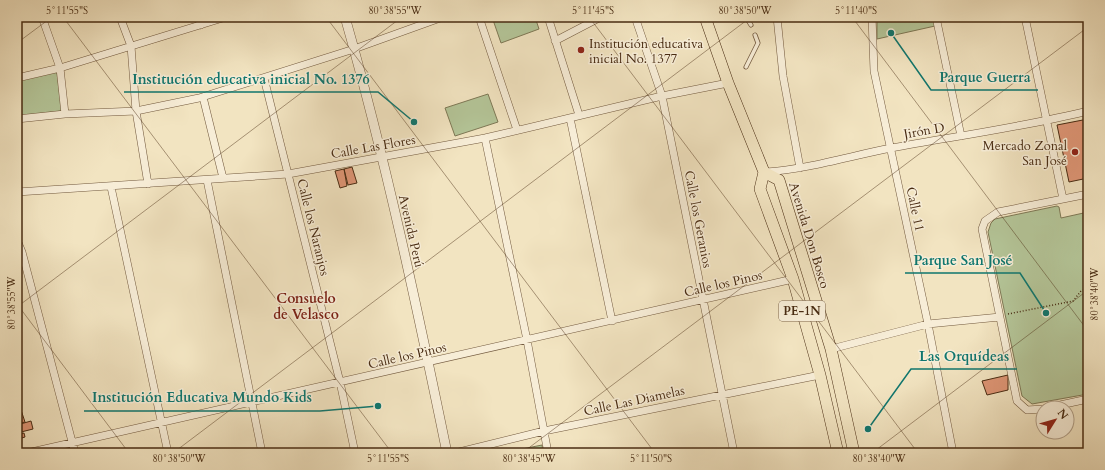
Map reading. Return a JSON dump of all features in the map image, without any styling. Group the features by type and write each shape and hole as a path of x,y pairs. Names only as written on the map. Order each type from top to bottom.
{"main road":[{"path":"705,17 728,83 764,172"},
{"name":"PE-1N","path":"764,172 760,189 793,279 820,375 838,453"},
{"name":"Avenida Don Bosco","path":"764,172 779,180 831,349 854,453"}],"street":[{"path":"42,17 60,68 64,114"},
{"path":"120,17 131,46 136,111 148,184"},
{"path":"198,17 201,25"},
{"path":"17,78 60,68 226,17"},
{"name":"Avenida Perú","path":"345,17 382,157 429,362 447,453"},
{"path":"17,118 64,114 136,111 203,97 354,49 443,17"},
{"path":"479,17 517,130"},
{"path":"548,17 579,115"},
{"path":"555,41 600,17"},
{"name":"Calle los Geranios","path":"635,17 662,96 734,453"},
{"path":"777,17 783,76 800,168"},
{"name":"Calle 11","path":"872,17 874,71 928,324 953,453"},
{"path":"936,17 961,136"},
{"path":"1025,17 1048,121 1063,199"},
{"name":"Calle los Naranjos","path":"264,78 340,382 355,453"},
{"name":"Calle Las Flores","path":"17,192 111,187 288,174 485,138 662,96 728,83"},
{"path":"203,97 223,178"},
{"name":"Jirón D","path":"764,172 800,168 891,148 1048,121 1088,111"},
{"path":"570,118 612,321"},
{"path":"485,138 527,340 548,453"},
{"path":"207,180 262,453"},
{"path":"111,187 168,453"},
{"path":"1035,409 1026,410 1017,401 982,229 985,221 998,212 1088,194"},
{"path":"17,240 75,453"},
{"name":"Calle los Pinos","path":"27,453 793,279"},
{"path":"831,349 928,324 999,316"},
{"name":"Calle Las Diamelas","path":"455,453 544,431 820,375"},
{"path":"1075,402 1088,400"}],"lane":[{"path":"746,17 751,25"},
{"path":"746,67 758,43 755,35"}],"path":[{"path":"999,316 1073,301 1081,291 1088,289"}],"green space":[{"path":"492,17 535,17 539,29 501,43"},
{"path":"877,17 933,17 935,26 877,39"},
{"path":"57,71 62,111 17,116 17,80"},
{"path":"488,94 498,122 455,136 445,108"},
{"path":"1057,206 1059,207 1061,218 1088,212 1088,394 1054,400 1035,400 1035,403 1032,404 1022,396 988,232 991,223 995,219"},
{"path":"542,445 543,453 502,453"}],"building":[{"name":"Mercado Zonal San José","path":"1088,119 1088,178 1069,182 1057,125"},
{"path":"352,167 357,183 348,185 344,169"},
{"path":"344,169 347,186 340,188 335,171"},
{"path":"1008,375 1008,390 987,395 982,381"},
{"path":"20,407 25,422 17,424 17,408"},
{"path":"31,421 33,429 17,433 17,425"},
{"path":"24,433 25,437 18,439 20,446 17,447 17,435"}],"place":[{"name":"Parque Guerra","path":"891,33"},
{"name":"Institución educativa inicial No. 1377","path":"581,50"},
{"name":"Institución educativa inicial No. 1376","path":"414,122"},
{"name":"Mercado Zonal San José","path":"1075,152"},
{"name":"Parque San José","path":"1046,313"},
{"name":"Institución Educativa Mundo Kids","path":"378,406"},
{"name":"Las Orquídeas","path":"868,429"}],"district":[{"name":"Consuelo de Velasco","path":"306,306"}]}
